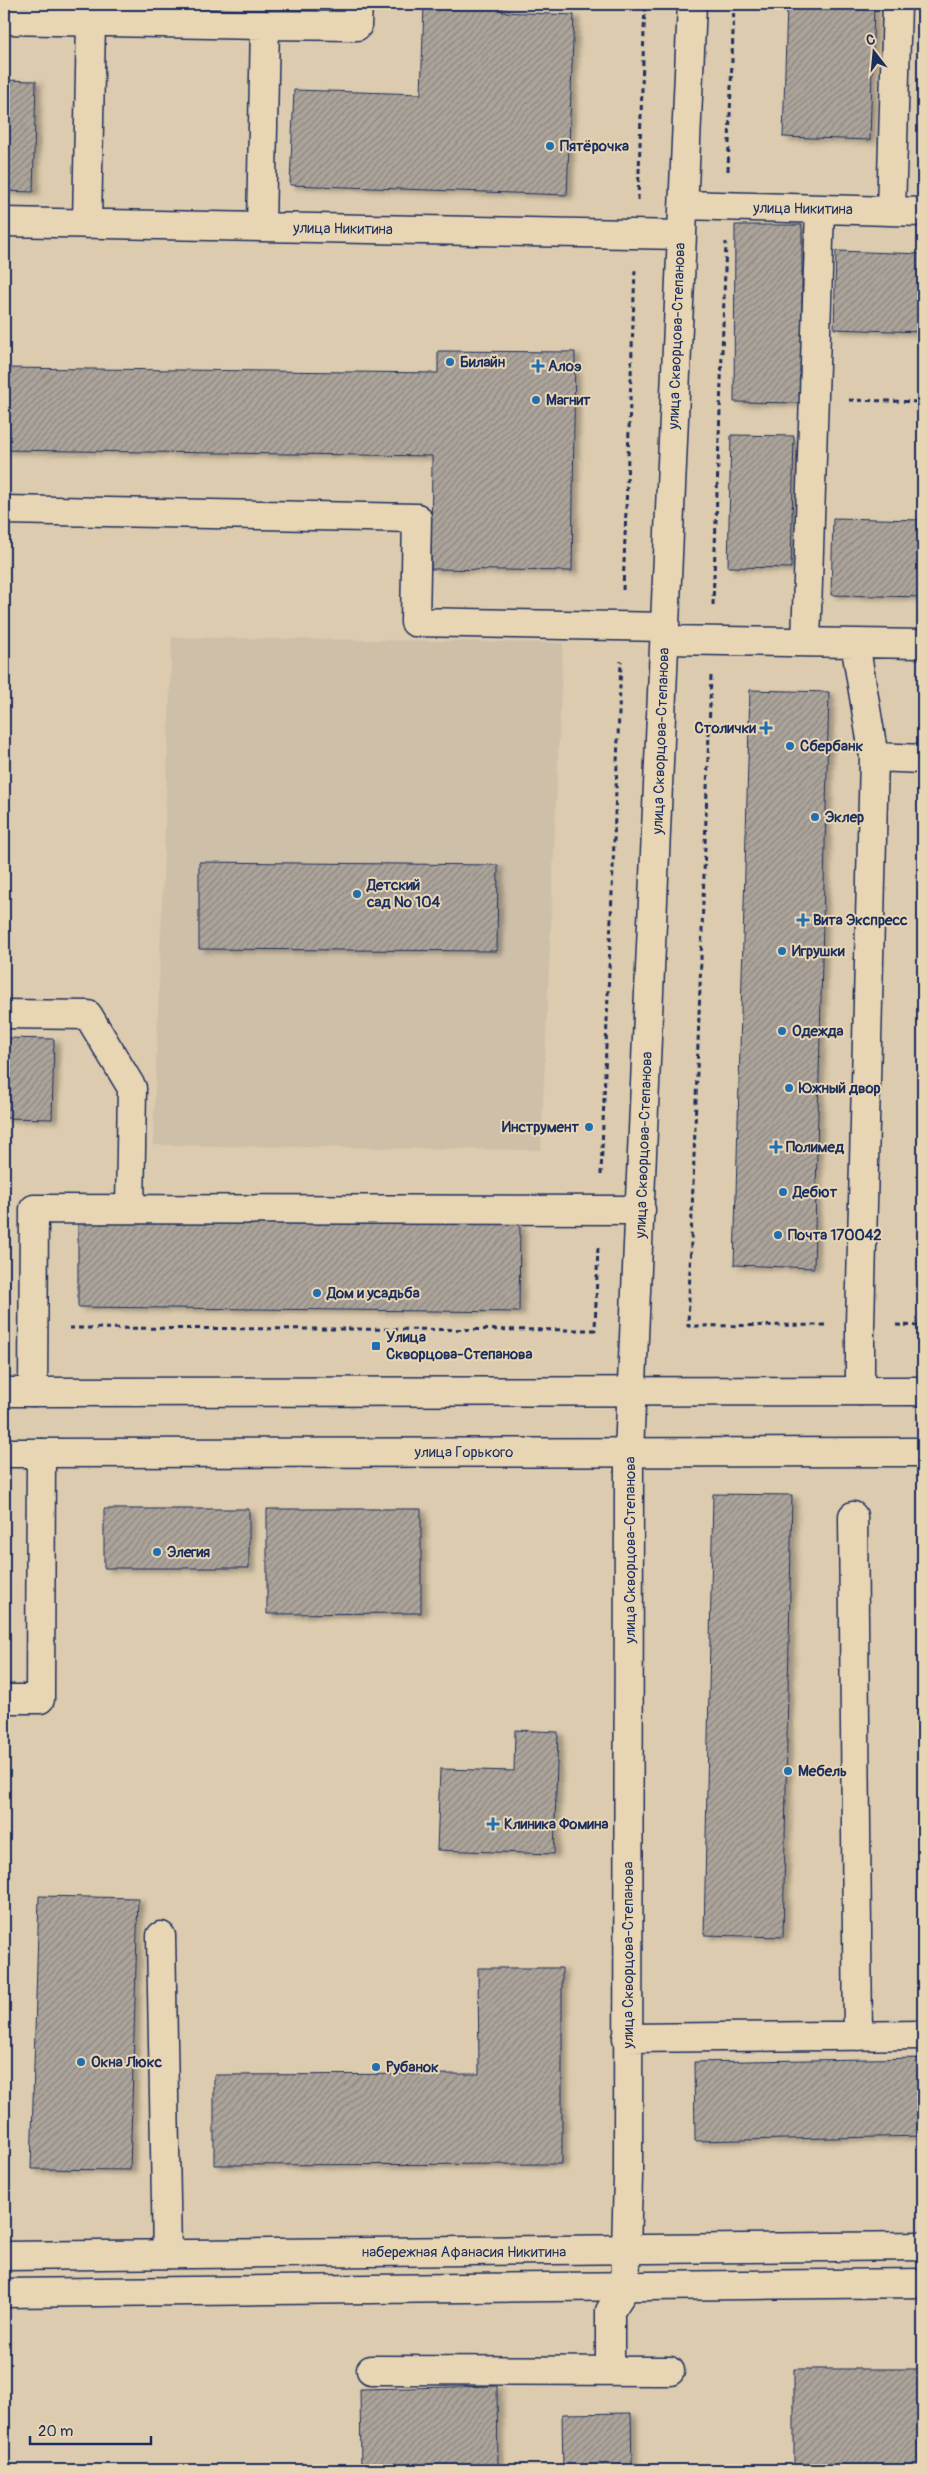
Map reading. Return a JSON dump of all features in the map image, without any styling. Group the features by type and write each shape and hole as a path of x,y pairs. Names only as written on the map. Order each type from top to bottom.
{"main road":[{"path":"4,20 357,26 358,4"},
{"name":"улица Скворцова-Степанова","path":"625,2288 631,1570 630,1452 692,4"},
{"path":"891,211 897,4"},
{"path":"87,224 91,21"},
{"path":"261,227 265,25"},
{"name":"улица Никитина","path":"684,205 923,212"},
{"path":"806,642 820,209"},
{"name":"улица Никитина","path":"4,222 682,235"},
{"path":"4,510 417,518 415,622 622,627 665,633 806,642 923,644"},
{"path":"855,643 874,757 860,1391"},
{"path":"874,757 923,759"},
{"path":"4,1014 88,1015 132,1088 130,1209"},
{"path":"33,1392 34,1209 641,1210"},
{"path":"4,1392 923,1391"},
{"name":"улица Горького","path":"4,1453 923,1452"},
{"path":"4,1699 40,1699 41,1453"},
{"path":"853,1516 858,2036"},
{"path":"161,1936 167,2254"},
{"path":"627,2038 923,2035"},
{"name":"набережная Афанасия Никитина","path":"4,2256 923,2246"},
{"path":"4,2293 625,2288 923,2283"},
{"path":"610,2371 610,2311 625,2288"},
{"path":"370,2370 670,2371"}],"path":[{"path":"33,1328 596,1330 645,4"},
{"path":"814,399 923,402"},
{"path":"688,1326 923,1326"}],"shaded area":[{"name":"Детский сад № 104","path":"172,637 563,643 541,1150 153,1145"}],"building":[{"path":"424,4 502,4 502,12 574,15 567,195 290,185 294,90 421,94"},
{"path":"787,4 874,4 870,140 783,137"},
{"path":"4,80 36,81 33,192 4,191"},
{"path":"735,225 802,225 802,403 734,402"},
{"path":"836,251 923,254 923,332 834,329"},
{"path":"438,351 575,352 572,571 431,569 432,456 4,450 4,368 438,373"},
{"path":"731,435 794,436 791,568 728,567"},
{"path":"833,518 923,520 923,597 831,595"},
{"path":"750,690 829,692 814,1268 734,1265"},
{"path":"199,862 498,865 497,951 199,949"},
{"path":"4,1038 54,1039 52,1119 4,1118"},
{"path":"78,1221 520,1224 519,1312 78,1307"},
{"path":"713,1494 792,1495 783,1937 704,1935"},
{"path":"104,1509 249,1509 249,1568 104,1568"},
{"path":"267,1509 421,1509 421,1613 267,1614"},
{"path":"515,1730 558,1732 554,1854 437,1850 440,1769 514,1771"},
{"path":"39,1896 138,1898 130,2170 31,2169"},
{"path":"478,1968 562,1968 562,2164 214,2165 214,2075 479,2074"},
{"path":"923,2058 923,2136 695,2141 694,2062"},
{"path":"794,2369 923,2369 923,2470 794,2470"},
{"path":"497,2386 498,2470 361,2470 360,2389"},
{"path":"631,2413 632,2470 563,2470 562,2414"}],"place":[{"name":"Пятёрочка","path":"550,146"},
{"name":"Билайн","path":"450,362"},
{"name":"Алоэ","path":"538,366"},
{"name":"Магнит","path":"536,400"},
{"name":"Столички","path":"766,728"},
{"name":"Сбербанк","path":"790,746"},
{"name":"Эклер","path":"815,817"},
{"name":"Детский сад № 104","path":"357,894"},
{"name":"Вита Экспресс","path":"803,920"},
{"name":"Игрушки","path":"782,951"},
{"name":"Одежда","path":"782,1031"},
{"name":"Южный двор","path":"789,1088"},
{"name":"Инструмент","path":"589,1127"},
{"name":"Полимед","path":"776,1147"},
{"name":"Дебют","path":"783,1192"},
{"name":"Почта 170042","path":"778,1235"},
{"name":"Дом и усадьба","path":"317,1293"},
{"name":"Улица Скворцова-Степанова","path":"376,1346"},
{"name":"Элегия","path":"157,1552"},
{"name":"Мебель","path":"788,1771"},
{"name":"Клиника Фомина","path":"493,1824"},
{"name":"Окна Люкс","path":"81,2062"},
{"name":"Рубанок","path":"376,2067"}]}
